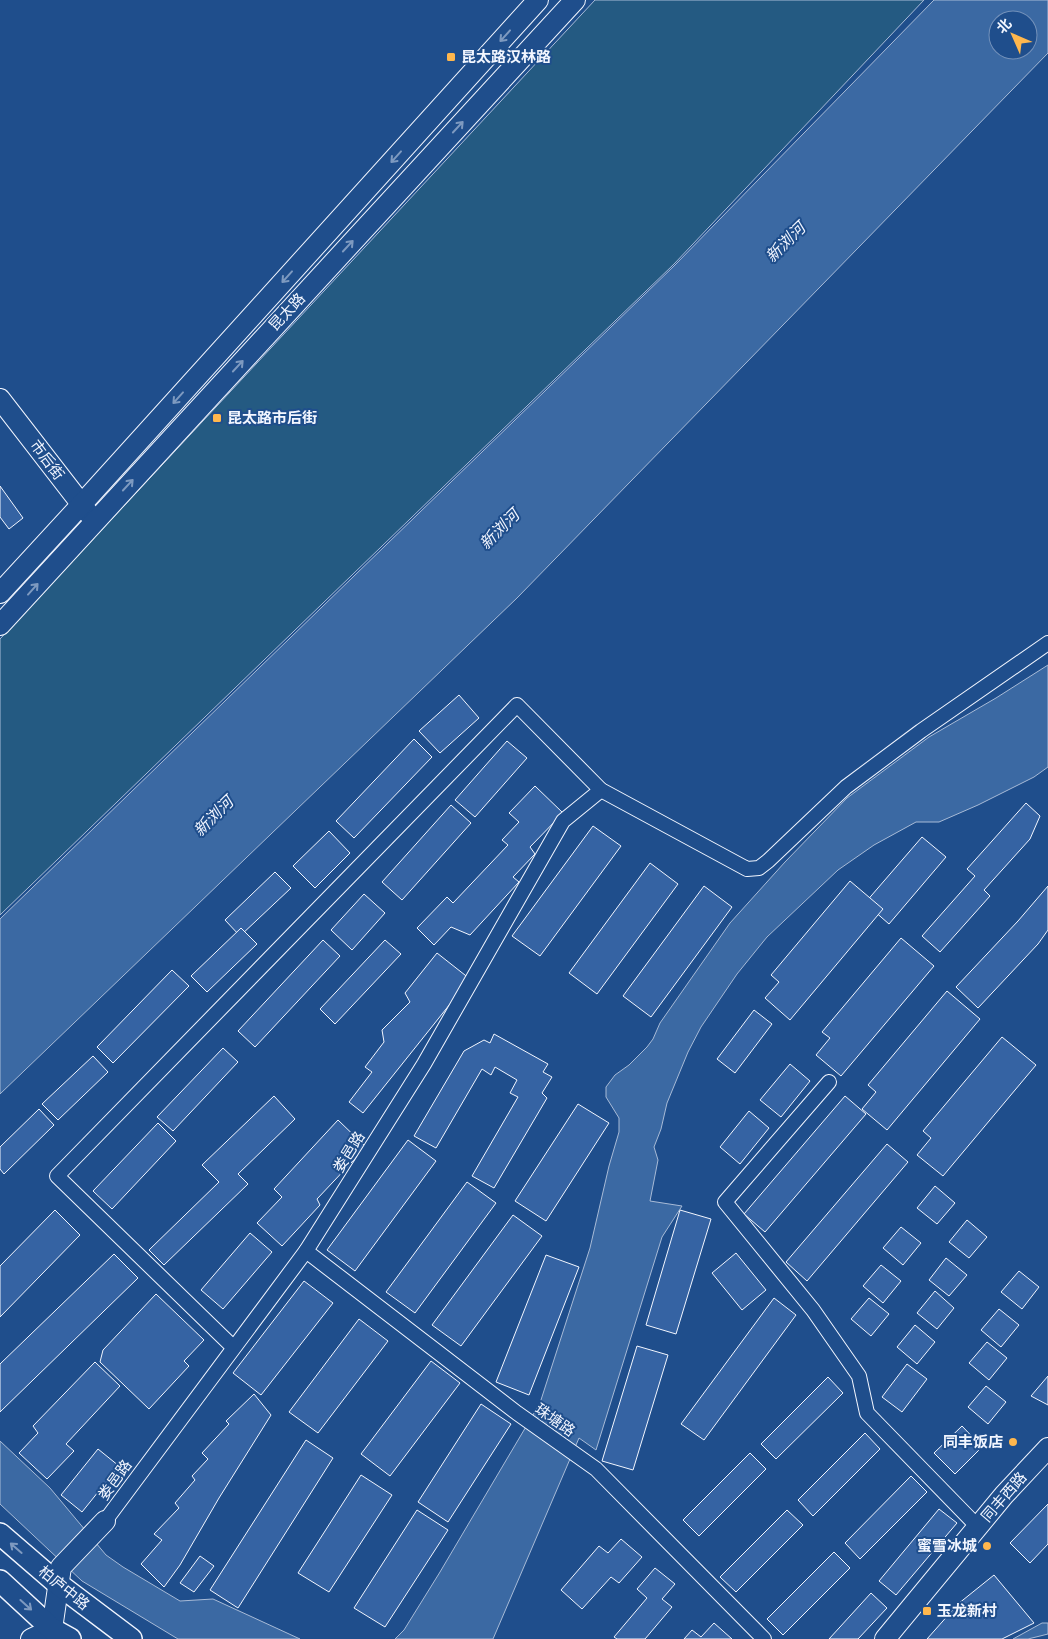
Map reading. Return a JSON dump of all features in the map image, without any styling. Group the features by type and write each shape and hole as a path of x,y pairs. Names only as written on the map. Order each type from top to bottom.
{"main road":[{"name":"昆太路","path":"0,593 81,506 538,0"},
{"name":"昆太路","path":"0,625 573,1"},
{"name":"市后街","path":"0,399 81,506 95,521"},
{"name":"同丰西路","path":"885,1639 1004,1495 1048,1448"},
{"path":"61,1634 60,1576 105,1520"},
{"name":"柏庐中路","path":"0,1534 60,1576 131,1639"},
{"path":"0,1581 61,1634"},
{"path":"30,1639 61,1634"}],"street":[{"path":"233,1347 57,1176 517,705 601,790 747,869 758,868 768,861 846,787 921,731 1048,643"},
{"name":"娄邑路","path":"105,1520 306,1251 424,1064 563,821 601,790"},
{"path":"829,1082 725,1202 813,1310 859,1376 867,1414 978,1527"},
{"name":"珠塘路","path":"306,1251 517,1413 596,1469 764,1639"}],"shaded area":[{"path":"595,0 924,0 674,264 0,915 0,639"}],"water":[{"name":"新浏河","path":"934,0 1048,0 1048,53 517,598 0,1094 0,919 675,265"},
{"path":"1048,665 1048,767 1034,777 939,822 916,822 874,845 838,870 767,937 737,974 701,1027 688,1052 667,1103 661,1129 654,1147 658,1160 650,1201 682,1206 662,1237 596,1450 579,1438 493,1639 395,1639 404,1630 440,1572 540,1403 590,1248 619,1132 619,1118 606,1097 606,1087 615,1075 629,1065 647,1047 660,1023 730,923 785,862 847,798 929,737"},
{"path":"0,1441 50,1488 106,1555 123,1567 180,1601 213,1599 300,1639 178,1639 82,1581 0,1504"},
{"path":"1042,1623 1048,1623 1048,1634 1028,1639 1013,1639"}],"building":[{"path":"0,486 23,518 9,529 0,517"},
{"path":"459,695 479,718 440,753 419,731"},
{"path":"414,739 432,757 354,838 336,821"},
{"path":"507,741 527,758 475,817 455,800"},
{"path":"535,786 563,813 530,847 535,854 513,877 519,882 470,935 451,927 434,945 417,928 447,897 453,903 508,845 502,840 519,822 509,813"},
{"path":"1026,803 1040,816 1030,839 984,890 990,896 940,952 922,936 975,876 967,869"},
{"path":"451,805 471,823 402,900 382,882"},
{"path":"593,826 621,846 540,956 512,936"},
{"path":"329,831 350,853 315,888 293,866"},
{"path":"922,837 946,857 889,924 865,903"},
{"path":"650,863 678,884 597,994 569,973"},
{"path":"275,872 291,888 240,936 225,920"},
{"path":"850,881 883,909 790,1020 765,998 779,982 771,975"},
{"path":"704,886 732,907 651,1017 623,996"},
{"path":"1048,886 1048,930 1038,944 978,1008 956,987"},
{"path":"364,894 385,913 352,950 331,930"},
{"path":"241,928 257,944 207,992 191,976"},
{"path":"901,938 934,966 841,1076 816,1055 830,1038 822,1032"},
{"path":"323,940 340,956 255,1047 238,1031"},
{"path":"385,940 401,954 335,1024 320,1009"},
{"path":"437,953 470,979 363,1113 349,1102 372,1072 365,1067 384,1042 382,1030 410,1002 405,993"},
{"path":"172,970 189,986 113,1063 97,1047"},
{"path":"947,991 980,1019 887,1130 862,1109 876,1092 868,1085"},
{"path":"754,1010 772,1024 735,1073 717,1059"},
{"path":"494,1034 548,1064 543,1072 552,1077 542,1093 547,1098 494,1188 472,1176 518,1097 510,1093 517,1080 495,1067 491,1075 482,1069 436,1148 414,1136 464,1051 484,1040 490,1043"},
{"path":"1002,1037 1036,1065 943,1176 917,1155 931,1138 923,1131"},
{"path":"223,1048 238,1062 173,1131 157,1117"},
{"path":"93,1056 108,1072 58,1120 42,1104"},
{"path":"790,1064 810,1081 781,1117 760,1100"},
{"path":"274,1096 295,1119 238,1174 248,1184 164,1265 149,1250 219,1182 202,1165"},
{"path":"845,1096 866,1114 765,1232 744,1214"},
{"path":"578,1104 609,1123 546,1221 515,1201"},
{"path":"39,1109 54,1125 4,1174 0,1169 0,1147"},
{"path":"749,1111 769,1128 740,1164 720,1147"},
{"path":"338,1120 366,1147 317,1199 320,1205 282,1246 257,1223 282,1197 274,1189"},
{"path":"158,1123 176,1141 112,1209 93,1191"},
{"path":"408,1140 436,1161 355,1271 327,1250"},
{"path":"887,1144 908,1162 807,1281 786,1262"},
{"path":"467,1182 496,1203 415,1313 386,1292"},
{"path":"935,1186 955,1203 937,1224 917,1208"},
{"path":"55,1210 80,1235 0,1317 0,1266"},
{"path":"680,1210 711,1219 676,1334 646,1325"},
{"path":"513,1215 542,1236 461,1346 432,1325"},
{"path":"967,1220 987,1237 969,1258 949,1242"},
{"path":"901,1227 921,1243 903,1265 883,1248"},
{"path":"250,1233 272,1252 223,1309 201,1290"},
{"path":"736,1253 766,1290 742,1310 712,1273"},
{"path":"114,1254 138,1278 0,1412 0,1364"},
{"path":"546,1255 579,1267 529,1395 496,1382"},
{"path":"946,1258 967,1275 949,1296 929,1280"},
{"path":"881,1265 901,1281 883,1303 863,1286"},
{"path":"1019,1271 1039,1287 1022,1309 1001,1292"},
{"path":"304,1281 333,1303 261,1395 233,1373"},
{"path":"935,1291 954,1308 937,1329 917,1313"},
{"path":"156,1294 204,1340 184,1361 189,1366 149,1409 100,1362 103,1350"},
{"path":"774,1298 796,1315 704,1440 681,1424"},
{"path":"869,1298 889,1314 871,1336 851,1319"},
{"path":"999,1309 1019,1325 1001,1347 981,1330"},
{"path":"359,1319 388,1341 318,1433 289,1412"},
{"path":"915,1325 935,1342 917,1364 897,1347"},
{"path":"987,1342 1007,1358 989,1380 969,1363"},
{"path":"637,1346 668,1355 633,1470 602,1461"},
{"path":"431,1361 460,1383 390,1476 361,1454"},
{"path":"95,1362 120,1386 66,1444 74,1451 47,1479 19,1453 38,1433 33,1426"},
{"path":"907,1364 927,1379 902,1412 882,1397"},
{"path":"1048,1376 1048,1405 1031,1396"},
{"path":"828,1377 843,1393 776,1459 761,1444"},
{"path":"986,1386 1006,1402 988,1424 968,1407"},
{"path":"254,1394 271,1415 180,1565 164,1587 141,1564 162,1540 154,1534 179,1508 175,1503 195,1480 192,1476 208,1459 202,1453 229,1424 226,1421"},
{"path":"481,1404 511,1424 448,1522 418,1502"},
{"path":"962,1426 982,1447 955,1474 934,1453"},
{"path":"865,1433 880,1449 813,1516 798,1500"},
{"path":"306,1440 333,1458 238,1608 210,1590"},
{"path":"98,1449 119,1466 82,1512 61,1495"},
{"path":"750,1453 766,1469 699,1536 683,1520"},
{"path":"361,1475 392,1495 329,1592 298,1573"},
{"path":"911,1476 927,1492 860,1559 845,1543"},
{"path":"1048,1504 1048,1544 1030,1563 1010,1543"},
{"path":"939,1509 957,1523 896,1595 879,1581"},
{"path":"417,1510 448,1530 385,1627 354,1608"},
{"path":"787,1510 803,1525 736,1592 720,1577"},
{"path":"621,1539 642,1557 619,1583 611,1577 582,1609 561,1590 599,1546 608,1553"},
{"path":"834,1552 850,1568 783,1635 767,1619"},
{"path":"200,1556 214,1566 194,1592 180,1583"},
{"path":"655,1568 675,1584 662,1599 672,1607 645,1639 617,1639 614,1637 647,1598 637,1589"},
{"path":"994,1575 1034,1623 1002,1639 927,1639 958,1604"},
{"path":"871,1593 887,1608 858,1639 829,1639"},
{"path":"714,1623 732,1639 684,1639 692,1630 701,1637"}],"place":[{"name":"昆太路汉林路","path":"451,57"},
{"name":"昆太路市后街","path":"217,418"},
{"name":"同丰饭店","path":"1013,1442"},
{"name":"蜜雪冰城","path":"987,1546"},
{"name":"玉龙新村","path":"927,1611"}]}
